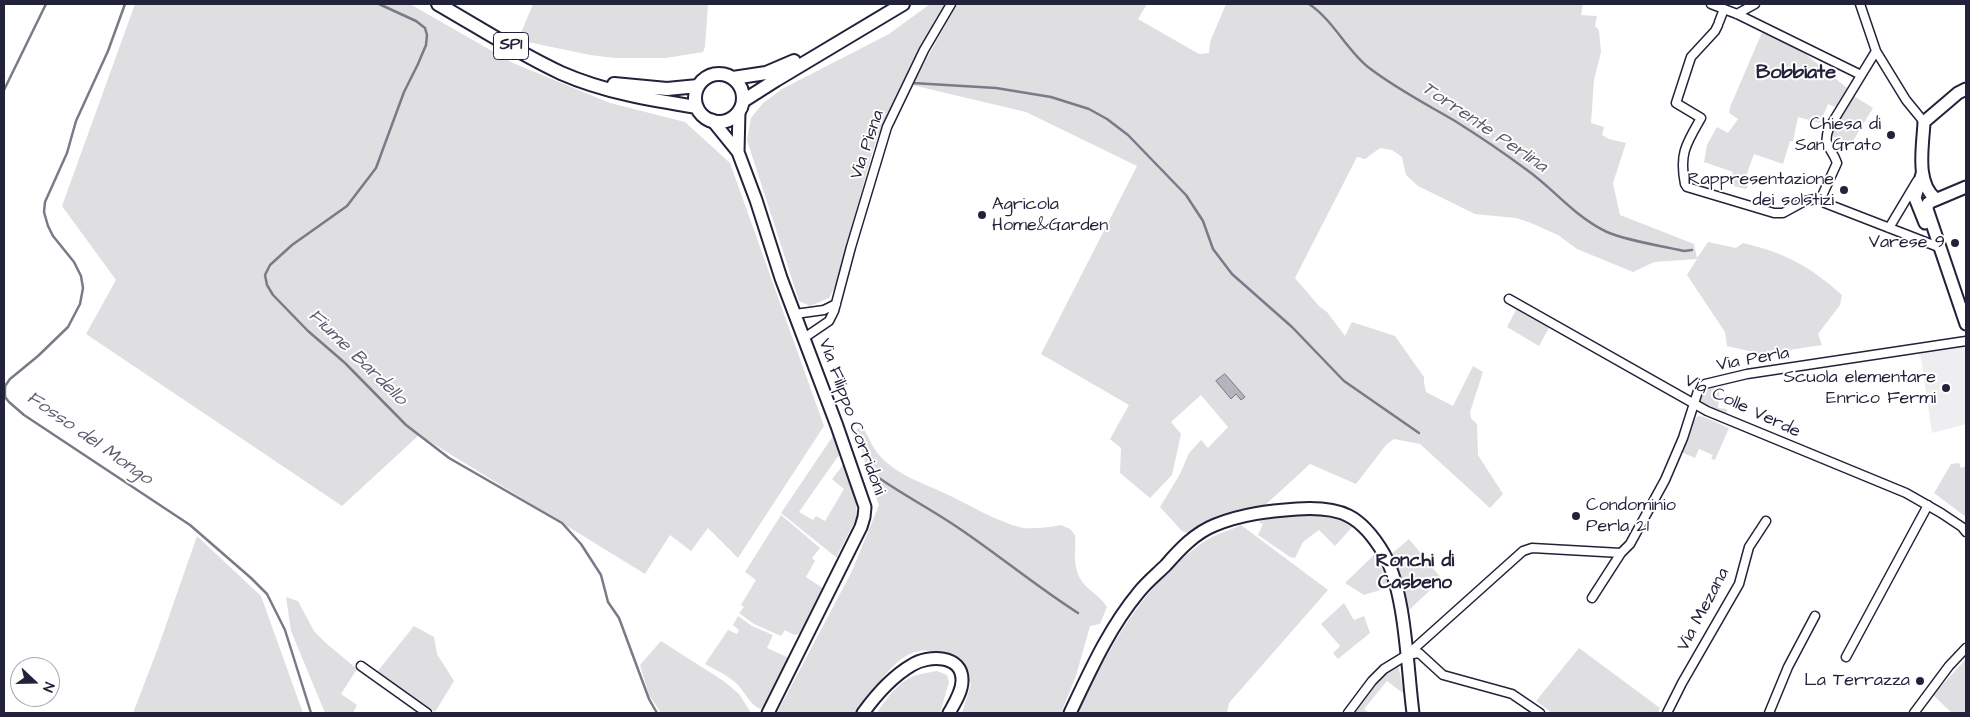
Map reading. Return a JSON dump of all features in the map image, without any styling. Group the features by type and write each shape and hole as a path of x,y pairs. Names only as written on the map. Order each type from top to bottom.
{"main road":[{"name":"SP1","path":"438,4 563,74 634,96 698,107"},
{"name":"SP1","path":"712,120 727,120 741,106 776,80 903,4"},
{"name":"SP1","path":"587,81 667,89 698,86 702,81 714,74 727,75 733,78 766,73 840,42"},
{"path":"733,78 741,88 741,106"},
{"path":"698,86 696,96 698,107 703,115 712,120"}],"street":[{"name":"Via Pisna","path":"804,338 829,321 836,304 887,127 924,50 951,4"},
{"path":"1711,4 1737,14 1861,75"},
{"path":"1737,14 1754,4"},
{"path":"1860,4 1876,51 1906,100 1924,122 1923,170 1926,187 1932,201"},
{"path":"1724,10 1715,31 1691,57 1676,102 1701,118 1690,138 1681,162 1685,184 1687,187 1774,213 1783,213 1806,200 1821,198"},
{"path":"1821,198 1837,163 1826,144 1826,136 1876,51"},
{"path":"1924,122 1963,92"},
{"name":"Via Filippo Corridoni","path":"738,152 741,106"},
{"name":"Via Filippo Corridoni","path":"712,120 738,152 794,314 865,506 861,528 768,713"},
{"path":"1889,228 1923,170"},
{"path":"1923,170 1916,198 1924,222 1941,248"},
{"path":"1966,187 1932,201 1927,209 1966,324"},
{"path":"1821,198 1824,203 1941,248"},
{"name":"Via Colle Verde","path":"1509,299 1692,403 1753,431 1906,492 1962,527 1966,532"},
{"path":"794,314 824,310 836,304"},
{"name":"Via Perla","path":"1592,598 1621,553 1630,544 1665,480 1682,438 1692,403 1698,391 1706,384 1718,380 1966,341"},
{"path":"1846,657 1928,505"},
{"path":"1071,712 1099,652 1119,620 1140,592 1187,542 1213,526 1249,515 1312,508 1336,510 1356,519 1371,535 1384,555 1394,577 1407,655 1412,713"},
{"name":"Via Mezana","path":"1667,713 1739,584 1749,547 1766,521"},
{"path":"1348,713 1372,681 1384,669 1407,655 1523,551 1532,548 1621,553"},
{"path":"1769,713 1788,667 1814,616"},
{"path":"1914,713 1948,666 1966,648"},
{"path":"1407,655 1418,653 1443,675 1512,694 1540,713"},
{"path":"863,713 901,672 920,661 936,658 948,660 956,665 963,680 949,713"},
{"path":"361,666 427,713"}],"shaded area":[{"path":"135,4 410,4 513,63 610,103 685,122 730,163 824,426 738,558 708,528 691,551 670,535 645,574 419,435 342,506 86,334 116,280 62,206"},
{"path":"533,4 708,4 705,47 703,52 666,58 615,58 590,55 518,40"},
{"path":"930,4 945,4 878,136 836,285 829,298 810,306 799,301 747,140 751,118 763,103 782,89 889,34"},
{"path":"957,4 1147,4 1138,19 1199,54 1209,53 1210,42 1226,4 1583,4 1581,15 1597,16 1595,26 1599,30 1601,52 1594,80 1591,123 1604,127 1602,135 1609,139 1626,143 1613,183 1620,215 1694,244 1697,258 1708,242 1736,248 1743,243 1785,256 1808,268 1842,295 1840,305 1818,334 1822,345 1762,354 1727,346 1725,332 1687,275 1697,259 1654,262 1633,272 1577,249 1558,235 1531,223 1516,218 1475,214 1418,186 1406,175 1402,157 1392,150 1380,148 1365,159 1357,157 1295,278 1319,306 1327,312 1345,336 1352,322 1395,336 1424,377 1426,392 1453,406 1473,366 1483,372 1470,412 1471,418 1477,424 1478,455 1503,494 1490,508 1420,444 1394,439 1386,445 1356,484 1310,464 1262,508 1216,518 1189,534 1182,531 1160,507 1180,474 1189,453 1201,440 1208,448 1228,427 1201,395 1171,422 1181,434 1172,475 1150,498 1120,473 1121,448 1110,439 1129,405 1041,354 1137,166 1026,112 912,85"},
{"path":"1763,30 1796,46 1847,88 1835,107 1828,104 1820,123 1798,117 1793,141 1790,141 1783,164 1754,154 1745,179 1750,181 1746,189 1729,185 1733,172 1704,162 1707,145 1717,127 1728,133 1738,119 1729,113 1730,107"},
{"path":"1854,96 1873,108 1850,146 1831,135"},
{"path":"1517,308 1549,328 1539,346 1507,327"},
{"name":"Scuola elementare Enrico Fermi","path":"1966,345 1966,424 1932,433 1920,352"},
{"path":"1225,374 1245,397 1241,400 1236,394 1231,399 1216,381"},
{"path":"1720,386 1718,408 1727,409 1726,414 1702,405 1700,401 1701,395 1705,390"},
{"path":"1698,416 1729,428 1715,460 1711,459 1713,455 1699,449 1695,458 1681,452 1691,423"},
{"path":"862,426 879,455 886,462 909,477 1012,525 1023,528 1042,528 1061,525 1070,529 1075,535 1076,569 1080,579 1107,607 1100,624 1090,626 1076,676 1061,713 962,713 971,684 962,669 950,659 939,653 925,650 913,653 891,668 860,713 777,713 852,571 879,505 869,479 861,446 852,433"},
{"path":"833,436 839,455 799,512 813,520 816,516 825,521 844,489 832,479 843,465 856,501 857,517 837,558 781,513"},
{"path":"1959,463 1961,468 1966,466 1966,517 1934,493 1951,464"},
{"path":"781,515 820,548 812,558 815,561 806,577 824,589 799,634 794,635 785,630 781,636 754,624 739,613 744,607 741,605 756,580 745,572"},
{"path":"1307,515 1326,516 1354,525 1335,546 1319,530 1303,542 1295,558 1290,557 1258,535 1263,524 1259,523 1260,521"},
{"path":"1241,525 1328,590 1229,703 1227,713 1077,713 1115,642 1145,598 1162,578 1206,540"},
{"path":"197,536 261,596 303,713 133,713"},
{"path":"1409,539 1442,579 1408,611 1389,556"},
{"path":"1375,554 1390,587 1364,595 1345,583"},
{"path":"286,597 298,601 314,631 357,669 341,694 357,705 353,713 325,713 291,631"},
{"path":"1344,603 1354,620 1364,616 1370,633 1338,659 1333,653 1340,646 1321,624"},
{"path":"738,616 752,626 773,635 767,648 789,658 764,706 760,709 753,704 733,680 705,664 728,630 737,634 739,630 733,625"},
{"path":"414,626 434,637 437,654 454,681 435,712 377,672"},
{"path":"661,641 725,682 739,694 751,713 661,713 649,695 640,665"},
{"path":"1579,648 1660,708 1658,713 1552,713 1536,701"},
{"path":"1966,659 1966,713 1952,713 1933,695"},
{"path":"1398,664 1404,694 1387,681 1364,709 1369,713 1350,713 1377,678"},
{"path":"937,671 947,675 949,682 940,713 877,713 902,682 917,675"}],"waterway":[{"path":"4,90 46,4"},
{"name":"Fosso del Mongo","path":"125,4 108,51 76,121 67,153 45,202 44,212 48,226 53,236 74,262 81,276 83,288 80,304 68,327 38,356 10,379 5,386 5,397 24,415 190,525 267,594 285,630 311,713"},
{"name":"Fiume Bardello","path":"379,4 416,21 425,28 427,35 426,45 404,92 376,168 347,206 292,245 270,265 265,275 267,285 273,295 308,331 345,363 406,425 449,458 562,523 581,544 601,575 608,602 619,618 649,699 657,713"},
{"name":"Torrente Perlina","path":"1309,4 1325,18 1360,60 1378,75 1455,121 1500,151 1537,178 1585,219 1607,232 1635,241 1684,251 1692,250"},
{"path":"913,83 996,88 1051,97 1089,109 1107,119 1128,135 1186,195 1203,221 1213,249 1232,274 1292,327 1344,381 1419,433"},
{"path":"879,478 960,529 1078,613"}],"place":[{"name":"Chiesa di San Grato","path":"1891,135"},
{"name":"Rappresentazione dei solstizi","path":"1844,190"},
{"name":"Agricola Home&Garden","path":"982,215"},
{"name":"Varese 9","path":"1955,243"},
{"name":"Scuola elementare Enrico Fermi","path":"1946,388"},
{"name":"Condominio Perla 21","path":"1576,516"},
{"name":"La Terrazza","path":"1920,681"}],"district":[{"name":"Bobbiate","path":"1796,74"},
{"name":"Ronchi di Casbeno","path":"1415,573"}]}
